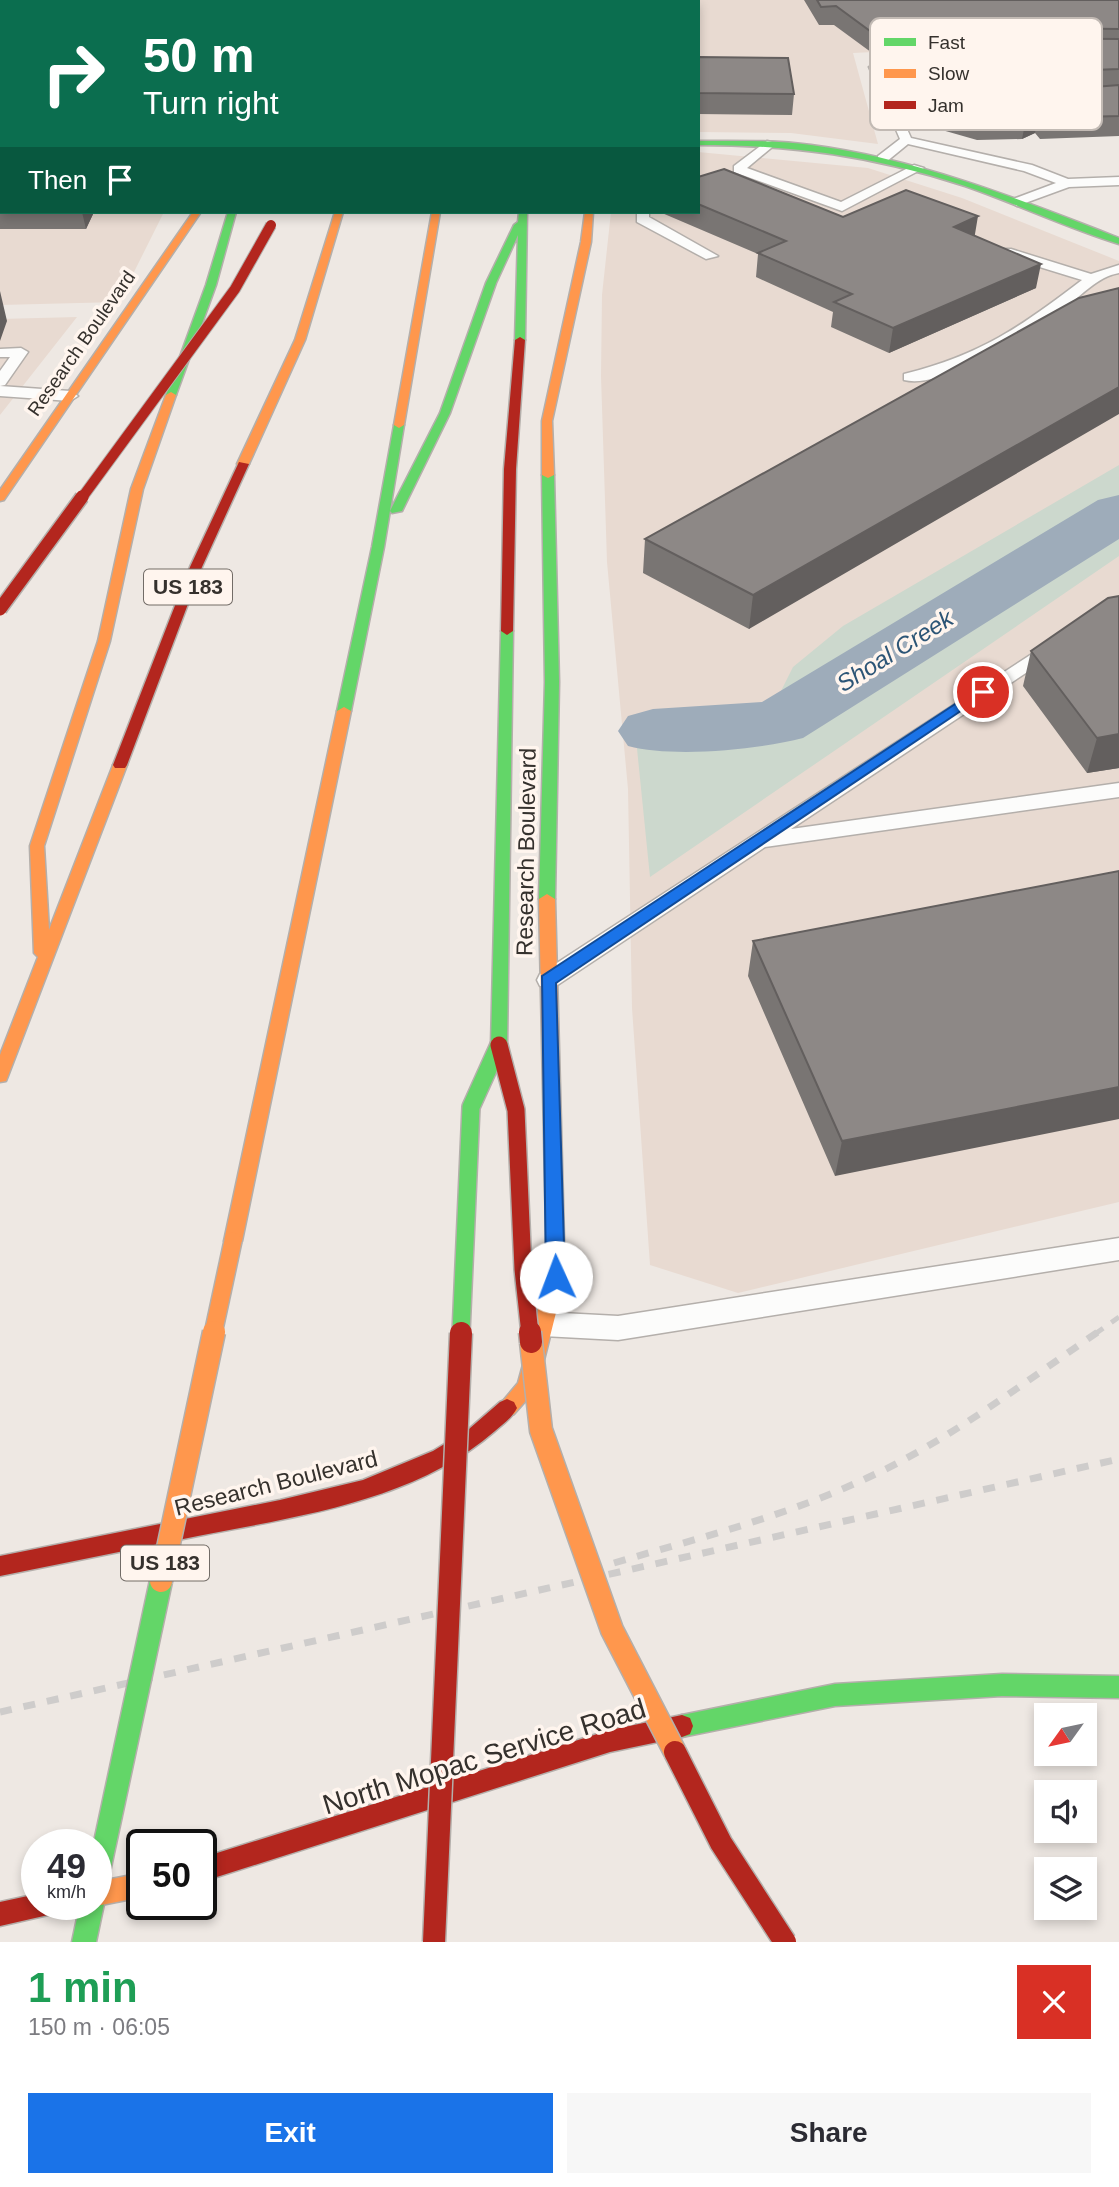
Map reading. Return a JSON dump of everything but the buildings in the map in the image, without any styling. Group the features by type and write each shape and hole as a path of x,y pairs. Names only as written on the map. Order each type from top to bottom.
{"main road":[{"path":"700,143 771,143 882,159 918,168 1017,202 1119,241"},
{"name":"Research Boulevard","path":"0,498 196,214"},
{"path":"43,966 37,846 104,641 137,489 211,285 232,214"},
{"name":"US 183","path":"0,1076 196,567 300,340 338,214"},
{"name":"US 183","path":"108,1829 378,547 436,214"},
{"path":"378,547 445,413 491,284 522,214"},
{"path":"523,214 523,302 510,469 499,1045 516,1110 523,1269 541,1430 612,1630 721,1843 785,1942"},
{"name":"Research Boulevard","path":"0,1566 301,1505 399,1476 446,1456 488,1428 527,1388 556,1277 548,980 547,819 552,682 547,421 586,242 589,214"},
{"path":"0,609 235,289 274,216"},
{"path":"434,1942 471,1107 499,1045"},
{"name":"North Mopac Service Road","path":"217,1865 610,1741 835,1695 1002,1685 1119,1687"},
{"path":"0,1914 21,1910"},
{"path":"84,1942 89,1920"}],"lane":[{"path":"902,130 906,140"},
{"path":"882,159 906,140"},
{"path":"906,140 1028,169 1067,183"},
{"path":"771,143 733,171 842,207 918,168"},
{"path":"1017,202 1067,183 1119,181"},
{"path":"643,214 642,219 711,256"},
{"path":"986,246 1093,279"},
{"path":"909,377 971,362 1055,309 1106,270 1119,269"},
{"path":"0,353 21,352 0,382"},
{"path":"0,391 70,396"},
{"path":"548,980 1072,634"},
{"path":"756,841 1119,790"},
{"path":"543,1324 618,1328 1119,1249"}],"shaded area":[{"path":"700,0 1095,0 1042,18 870,18 870,52 853,53 870,115 870,130 874,130 878,144 791,133 700,132"},
{"path":"700,152 868,168 962,198 1119,261 1119,1202 738,1293 650,1265 632,1008 628,789 607,562 601,376 602,295 611,214 700,214"},
{"path":"0,214 163,214 119,302 0,305"},
{"path":"77,317 0,415 0,319"},
{"path":"1119,465 1119,556 650,877 634,719 739,718 772,709 793,667 843,626"}],"waterway":[{"name":"Shoal Creek","path":"653,731 778,723 1119,513"}],"railway":[{"path":"1095,1334 1119,1317"},
{"path":"614,1563 774,1515 867,1478 957,1429 1098,1332"},
{"path":"0,1712 1119,1459"}],"traffic: fast":[{"path":"700,143 809,147 889,162 967,184 1119,241"},
{"path":"171,395 211,285 231,214"},
{"path":"520,340 523,214"},
{"path":"396,511 445,413 491,283 518,225"},
{"path":"344,711 378,547 399,425"},
{"path":"547,899 552,682 548,475"},
{"path":"499,1045 507,631"},
{"path":"461,1333 471,1107 499,1045"},
{"path":"108,1829 161,1581"},
{"path":"682,1726 835,1695 1002,1685 1119,1687"},
{"path":"84,1942 89,1920"}],"traffic: slow":[{"path":"0,498 196,214"},
{"path":"243,464 300,340 338,214"},
{"path":"399,425 436,214"},
{"path":"548,475 547,421 586,242 589,214"},
{"path":"42,953 37,846 104,641 137,489 171,395"},
{"path":"233,1241 344,711"},
{"path":"0,1076 120,765"},
{"path":"507,1408 527,1388 556,1277 547,899"},
{"path":"161,1581 233,1241"},
{"path":"531,1342 541,1430 612,1630 675,1752"},
{"path":"112,1891 126,1888"}],"traffic: jam":[{"path":"0,609 235,289 271,225"},
{"path":"507,631 510,469 520,340"},
{"path":"120,765 196,567 243,464"},
{"path":"499,1045 516,1110 523,1269 531,1342"},
{"path":"434,1942 461,1333"},
{"path":"0,1566 280,1510 363,1489 403,1475 441,1457 476,1435 507,1408"},
{"path":"217,1865 610,1741 682,1726"},
{"path":"675,1752 721,1843 785,1942"},
{"path":"0,1914 21,1910"}],"route":[{"path":"556,1277 548,980 983,692"}]}
